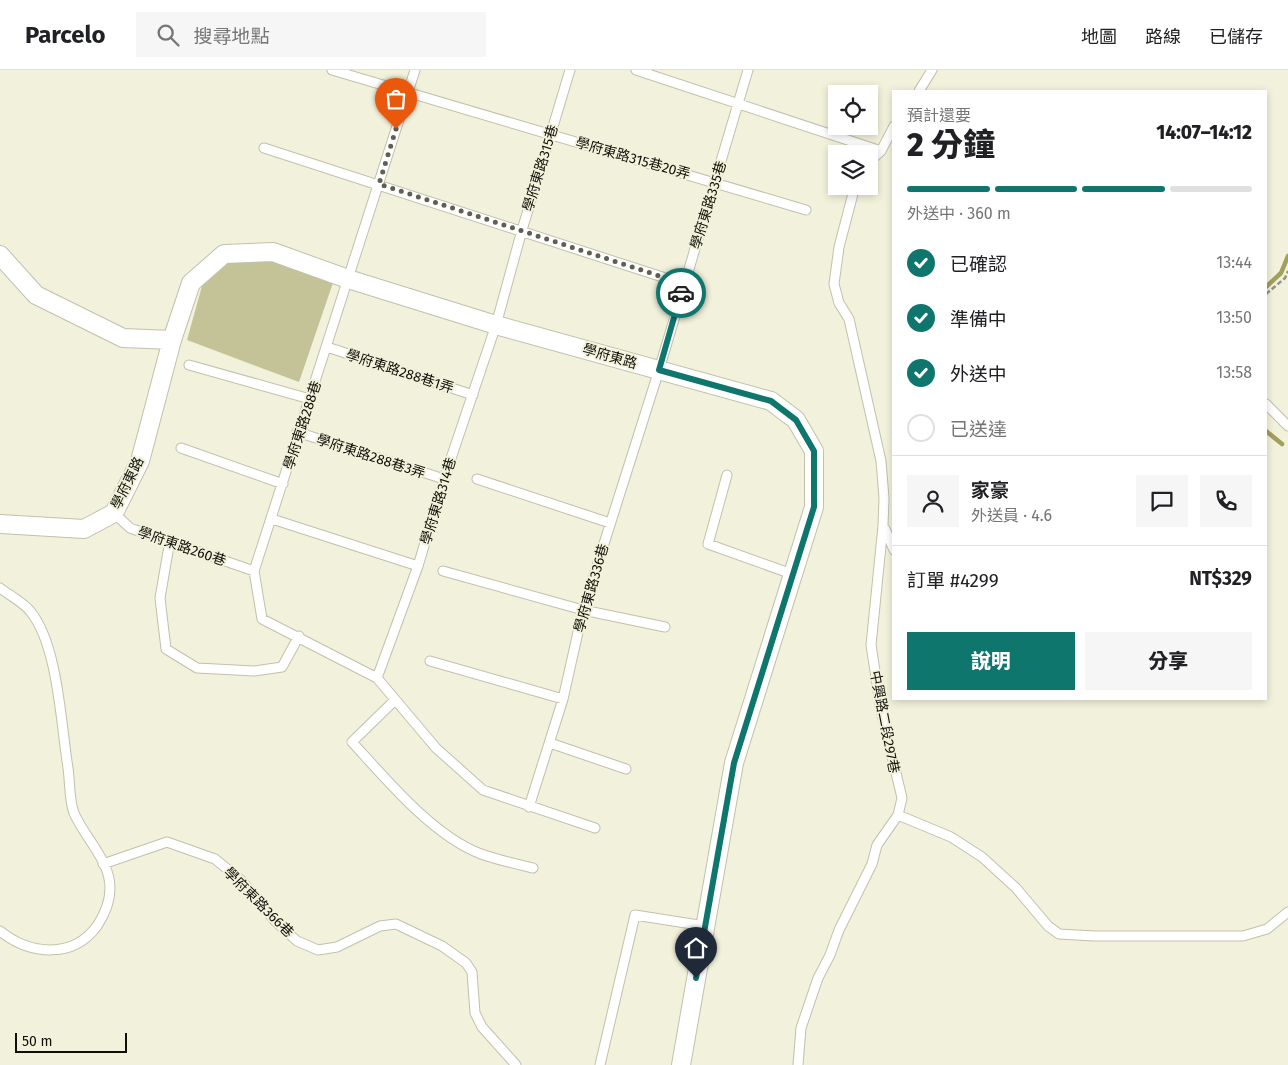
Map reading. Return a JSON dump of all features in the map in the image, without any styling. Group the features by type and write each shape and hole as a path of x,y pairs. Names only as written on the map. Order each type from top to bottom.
{"street":[{"name":"學府東路","path":"0,524 84,528 114,513 140,461 172,340 191,283 224,254 273,252 348,279 496,324 771,401 796,420 814,451 814,507 734,763 681,1065"},
{"path":"0,255 36,295 122,338 172,340"}],"lane":[{"name":"學府東路315巷20弄","path":"332,70 806,210"},
{"name":"學府東路288巷","path":"254,571 283,484 297,432 327,347 415,70"},
{"name":"學府東路315巷","path":"496,324 570,70"},
{"path":"636,70 881,151"},
{"name":"學府東路335巷","path":"659,370 748,70"},
{"path":"921,90 932,70"},
{"path":"878,154 892,130"},
{"path":"264,148 684,284"},
{"name":"中興路二段297巷","path":"798,1065 801,1028 818,978 830,955 839,930 872,864 877,845 898,815 902,798 881,710 871,645 884,526 882,470 874,423 862,380 849,319 839,303 834,284 839,247 853,195"},
{"name":"學府東路314巷","path":"377,678 418,566 444,479 496,324"},
{"name":"學府東路288巷1弄","path":"327,347 473,395"},
{"path":"189,365 310,399"},
{"name":"學府東路336巷","path":"529,807 563,699 583,610 659,370"},
{"path":"1267,405 1286,421"},
{"name":"學府東路288巷3弄","path":"297,432 444,479"},
{"path":"181,448 283,484"},
{"path":"727,475 708,544 792,574"},
{"path":"477,479 610,523"},
{"name":"學府東路260巷","path":"114,513 130,528 170,540 254,571"},
{"path":"272,519 418,566"},
{"path":"884,526 892,545"},
{"path":"170,540 160,598 166,649 198,668 254,671 282,667 299,636"},
{"path":"254,571 262,619 299,636 377,678 436,748 482,790 595,828"},
{"path":"443,571 583,610 665,627"},
{"path":"0,588 30,610 40,626 53,666 74,812 103,864 110,886 106,912 94,929 80,942 66,950 50,951 32,948 0,931"},
{"path":"430,661 563,699"},
{"path":"395,700 352,742 393,787 439,829 480,853 533,868"},
{"path":"550,743 626,769"},
{"path":"898,815 951,837 982,857 1016,888 1048,926 1058,934 1094,936 1242,936 1267,929 1288,912"},
{"name":"學府東路366巷","path":"103,864 167,842 215,859 242,881 275,921 297,940 318,950 337,946 380,926 396,924 442,946 466,963 472,972 475,1013 482,1027 516,1065"},
{"path":"600,1065 635,914 705,926"}],"path":[{"path":"1267,293 1285,278 1288,271"}],"green space":[{"path":"255,247 336,274 299,382 187,340 207,268"}],"waterway":[{"path":"1267,286 1281,273 1288,256"},
{"path":"1267,432 1282,444"}],"way so far":[{"path":"396,129 379,184 684,284 681,293"}],"route":[{"path":"681,293 659,370 771,401 796,420 814,451 814,507 734,763 696,978"}]}
